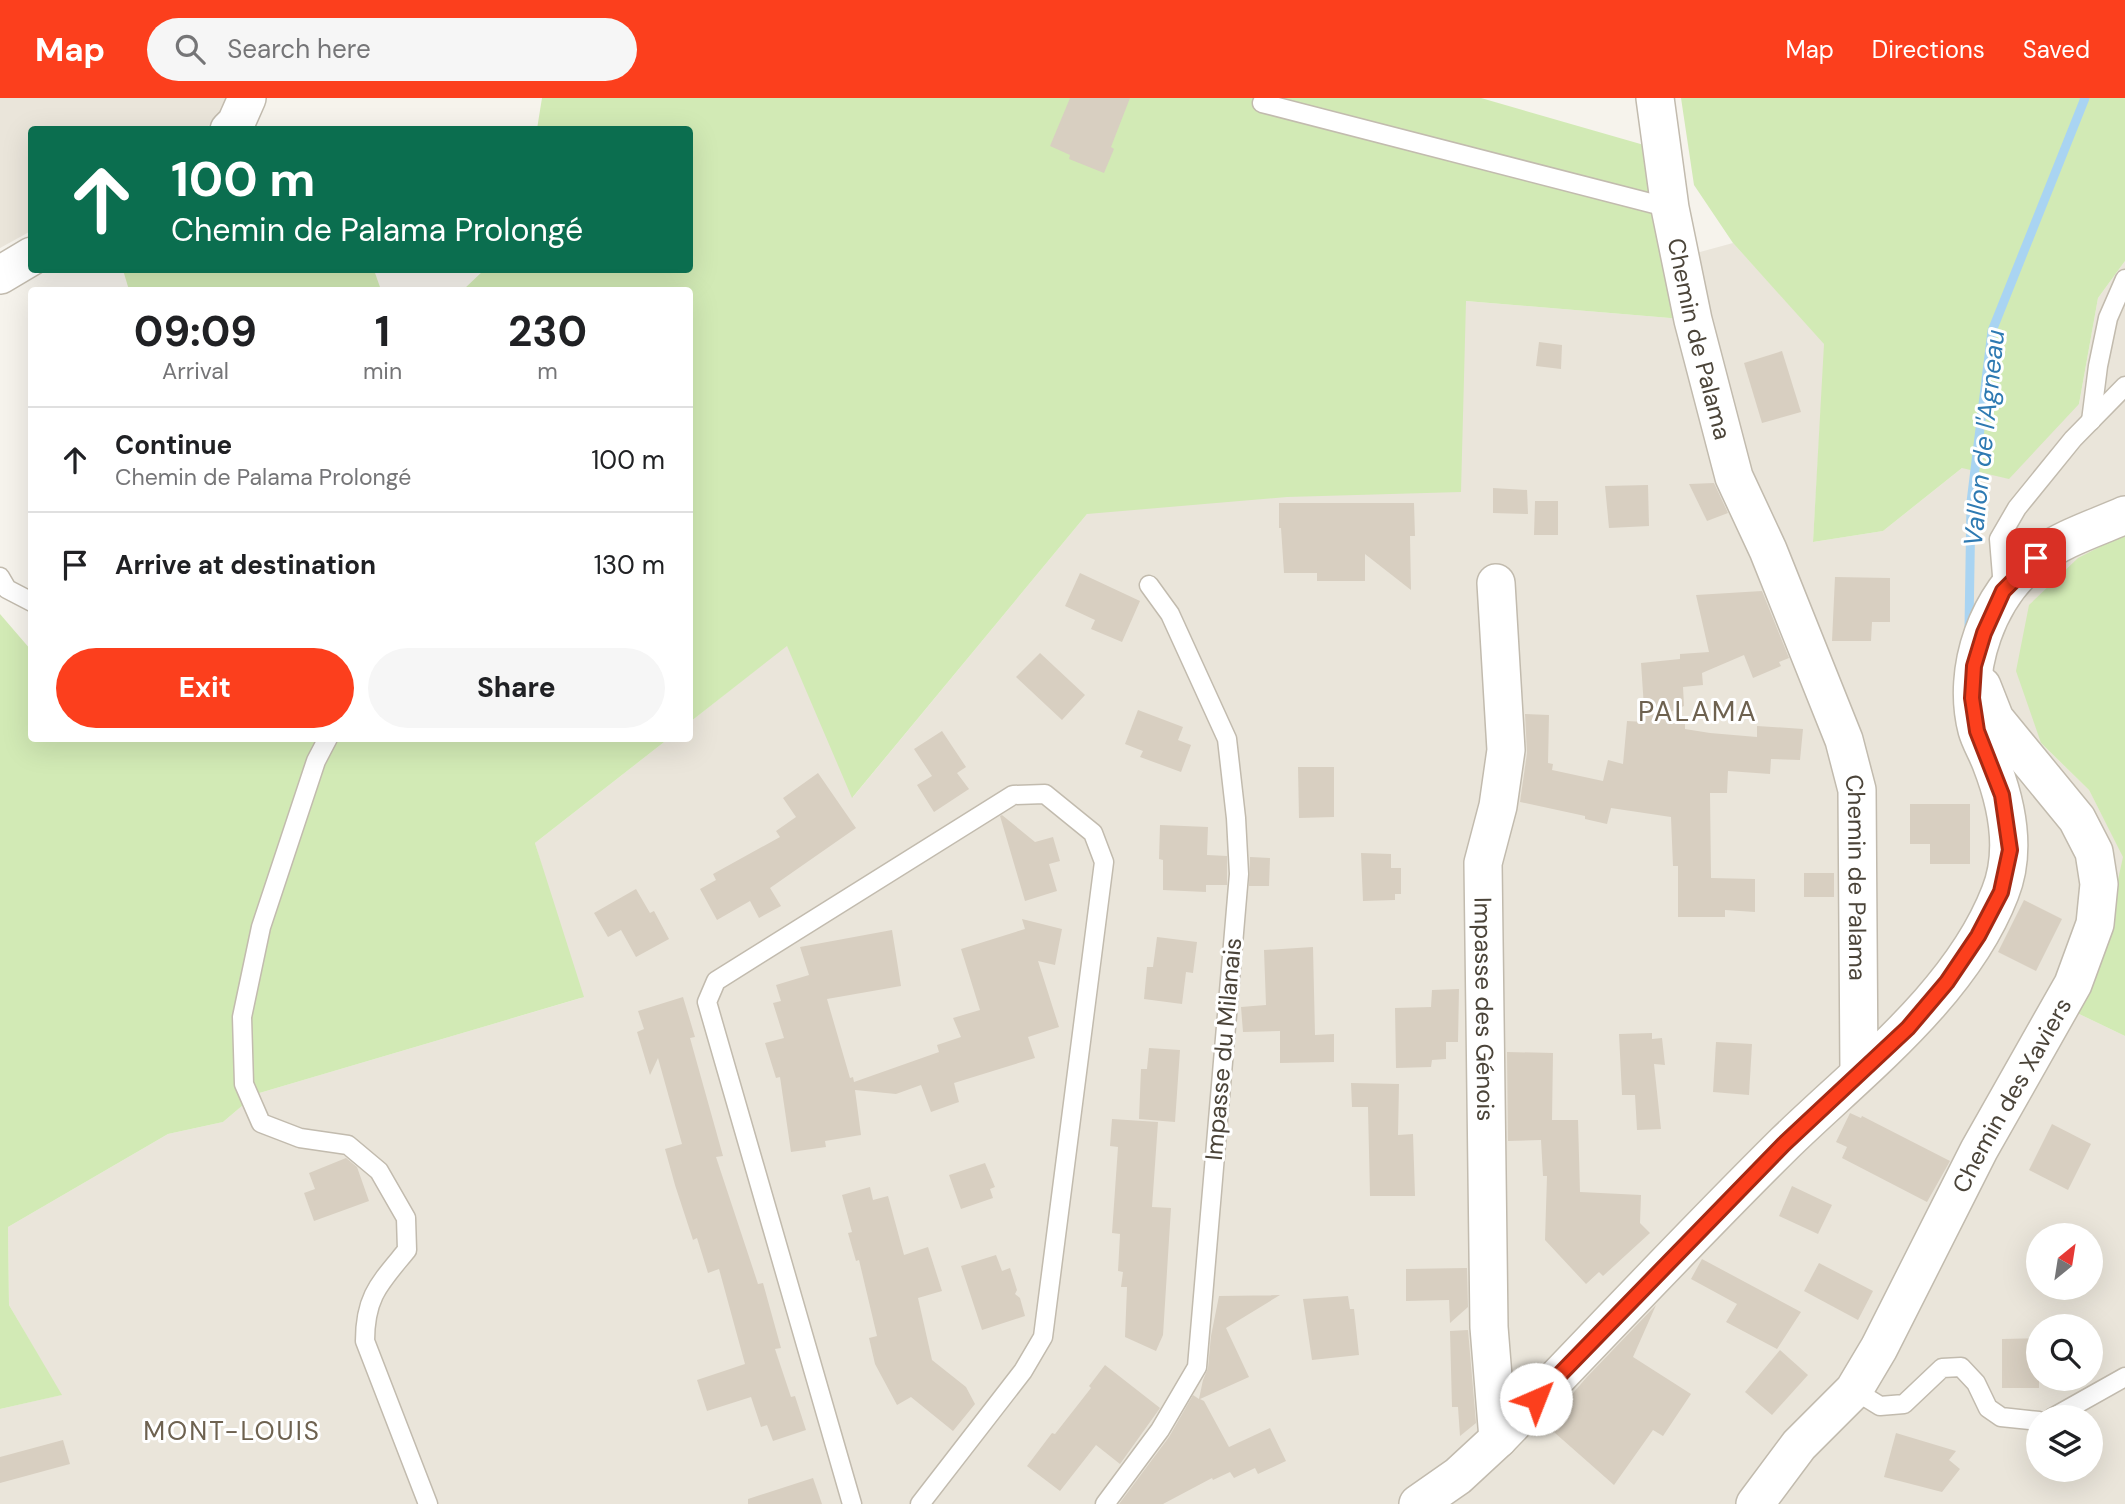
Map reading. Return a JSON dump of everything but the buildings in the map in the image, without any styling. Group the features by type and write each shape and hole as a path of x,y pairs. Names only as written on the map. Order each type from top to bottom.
{"street":[{"path":"233,126 247,98"},
{"name":"Chemin de Palama","path":"1655,98 1670,208 1693,320 1734,477 1768,550 1844,740 1857,790 1859,1073"},
{"path":"0,275 28,258"},
{"path":"1418,1504 1458,1476 1498,1439 1784,1144 1908,1028 1947,982 1978,936 2001,892 2010,850 2002,795 1977,731 1972,698 1974,666 1984,633 2003,591 2036,558 2057,544 2125,515"},
{"name":"Impasse des Génois","path":"1496,583 1506,750 1498,806 1483,863 1489,1327 1498,1439"},
{"name":"Chemin des Xaviers","path":"1755,1504 1798,1445 1854,1390 1879,1348 1979,1150 2073,984 2095,923 2099,884 2094,852 2077,819 1996,719 1974,666"}],"lane":[{"path":"1262,103 1670,208"},
{"path":"2091,421 2108,318 2125,279"},
{"path":"2003,591 1998,539 2017,508 2073,439 2125,386"},
{"path":"0,576 7,589 28,600"},
{"name":"Impasse du Milanais","path":"1105,1504 1160,1430 1197,1367 1239,874 1227,739 1170,614 1149,585"},
{"path":"326,742 316,761 261,928 242,1017 244,1084 261,1123 300,1138 348,1145 379,1171 405,1218 408,1250 379,1283 365,1315 365,1341 428,1504"},
{"path":"852,1504 707,1002 716,981 1013,795 1045,794 1093,833 1104,862 1043,1337 1023,1371 919,1504"},
{"path":"1854,1390 1880,1406 1904,1404 1942,1368 1961,1367 1976,1383 1988,1408 2001,1417 2026,1420"},
{"path":"2075,1405 2125,1377"}],"shaded area":[{"path":"0,98 230,98 225,110 208,126 28,126 28,233 0,248"},
{"path":"1733,243 1825,344 1813,542 1883,531 1962,468 2079,404 2098,298 2125,261 2125,534 2041,743 2089,790 2124,857 2103,948 2075,1012 2125,1036 2125,1504 0,1504 0,1409 61,1395 9,1305 8,1227 168,1134 223,1122 256,1094 581,998 535,843 664,742 693,742 693,720 787,645 853,797 1087,514 1466,301 1682,319 1689,255"}],"green space":[{"path":"542,98 1481,98 1644,145 1651,193 1637,193 1656,212 1682,319 1466,301 1461,492 1287,497 1087,514 852,798 787,646 693,720 693,287 466,287 481,273 693,273 693,126 537,126"},
{"path":"1681,98 2125,98 2125,261 2098,298 2079,404 2009,479 1962,468 1883,531 1813,542 1824,344 1733,243 1694,185"},
{"path":"124,273 375,273 380,287 128,287"},
{"path":"2125,534 2125,1036 2075,1012 2103,948 2123,857 2089,790 2041,743 2016,671 2029,605 2078,558"},
{"path":"0,614 28,647 28,742 664,742 535,843 584,997 256,1094 223,1122 168,1134 8,1227 9,1305 62,1395 0,1409"}],"waterway":[{"name":"Vallon de l'Agneau","path":"1969,627 1971,502 1992,331 2085,98"}],"district":[{"name":"PALAMA","path":"1698,711"},
{"name":"MONT-LOUIS","path":"232,1431"}],"route":[{"path":"1536,1399 1784,1144 1908,1028 1947,982 1978,936 2001,892 2010,850 2002,795 1977,731 1972,698 1974,666 1984,633 2003,591 2036,558"}]}
